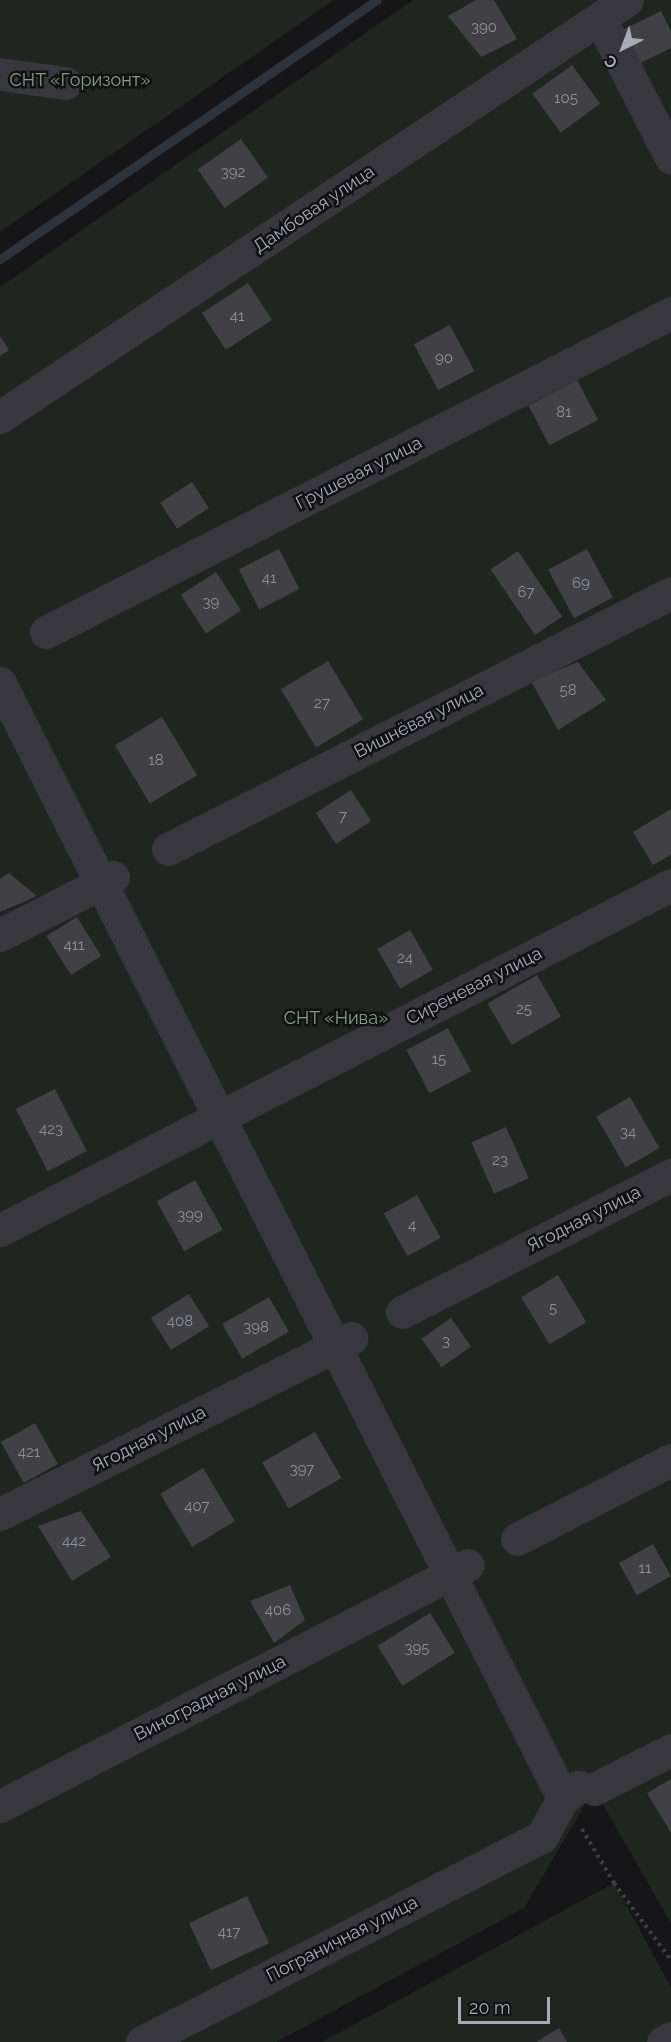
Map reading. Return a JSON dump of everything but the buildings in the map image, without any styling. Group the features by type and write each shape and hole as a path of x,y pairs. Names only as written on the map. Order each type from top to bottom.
{"street":[{"name":"Дамбовая улица","path":"0,417 627,0"},
{"path":"600,19 671,158"},
{"path":"0,74 65,83"},
{"name":"Грушевая улица","path":"46,632 671,313"},
{"name":"Вишнёвая улица","path":"168,849 671,593"},
{"path":"0,683 107,881 220,1117 344,1342 460,1569 578,1791 671,1750"},
{"path":"0,935 107,881"},
{"name":"Сиреневая улица","path":"0,1230 671,885"},
{"name":"Ягодная улица","path":"402,1312 671,1175"},
{"name":"Ягодная улица","path":"0,1514 344,1342"},
{"path":"517,1539 671,1460"},
{"name":"Виноградная улица","path":"0,1806 460,1569"},
{"name":"Пограничная улица","path":"142,2042 542,1836 578,1791"},
{"path":"663,2042 671,2038"}],"path":[{"path":"578,1791 614,1882 671,1960"}],"green space":[{"name":"СНТ «Горизонт»","path":"0,0 334,0 0,232"},
{"name":"СНТ «Нива»","path":"413,0 671,0 671,1923 594,1789 524,1908 276,2042 0,2042 0,287"},
{"path":"614,1883 671,1987 671,2042 322,2042"}],"waterway":[{"path":"0,259 377,0"}]}
